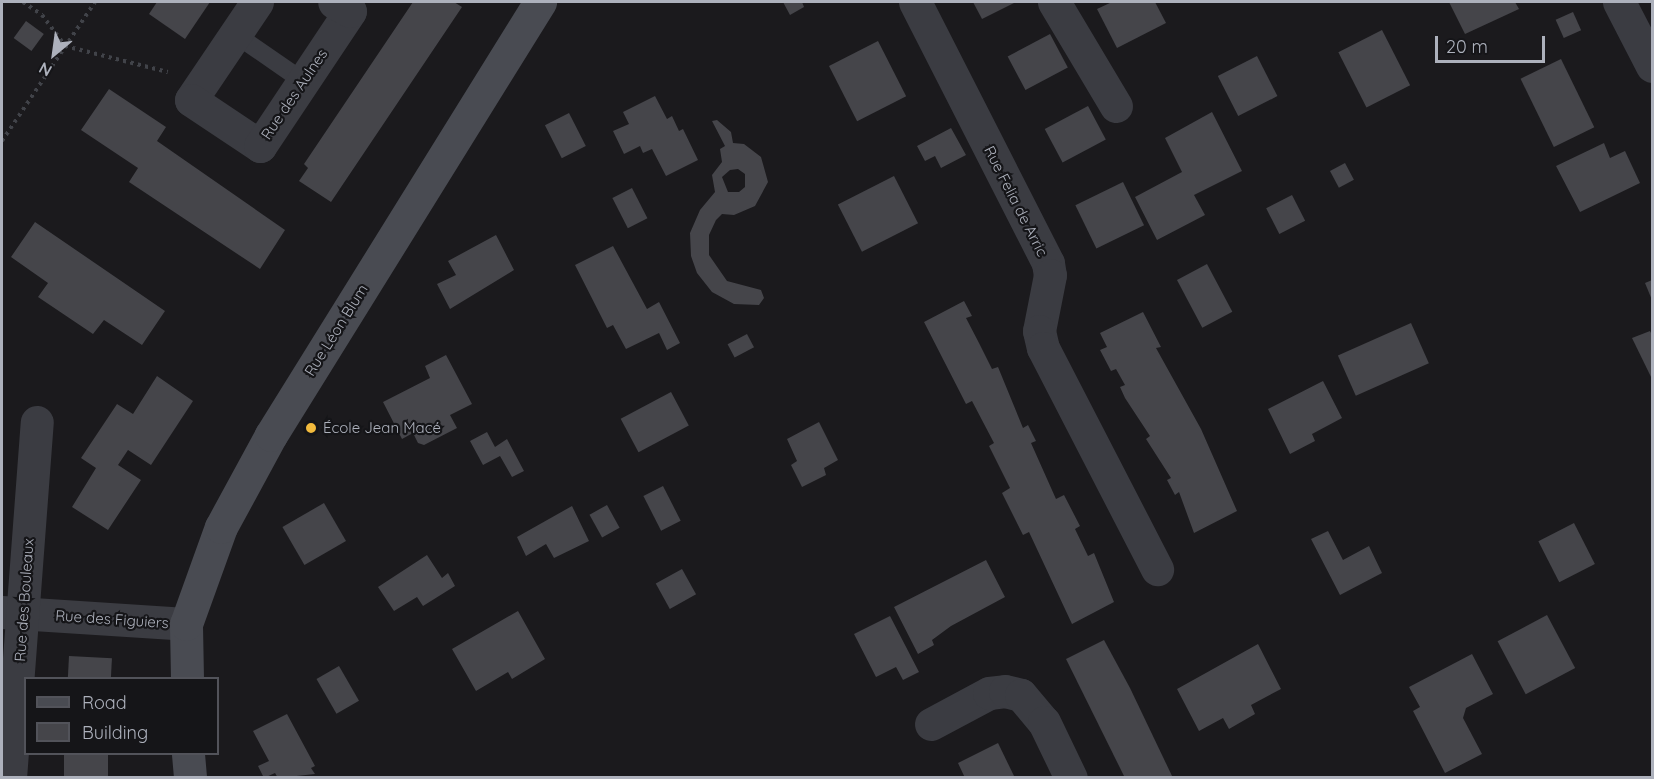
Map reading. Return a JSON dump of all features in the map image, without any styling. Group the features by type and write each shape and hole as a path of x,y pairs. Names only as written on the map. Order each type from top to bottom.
{"main road":[{"name":"Rue Léon Blum","path":"187,677 186,624 221,527 271,435 540,2"},
{"path":"188,755 190,777"}],"street":[{"name":"Rue des Aulnes","path":"257,2 191,100 260,146 350,11 334,2"},
{"name":"Rue Felia de Arric","path":"915,2 1048,263 1050,275 1039,331 1043,348 1157,569"},
{"path":"1054,2 1116,106"},
{"path":"1619,2 1653,66"},
{"name":"Rue des Bouleaux","path":"10,777 12,613 37,423"},
{"name":"Rue des Figuiers","path":"12,613 186,624"},
{"path":"931,724 989,693 1005,691 1021,695 1044,722 1071,777"}],"lane":[{"path":"235,34 303,81"}],"path":[{"path":"23,2 42,15 65,46 204,80"},
{"path":"2,141 95,2"}],"building":[{"path":"157,2 210,2 185,39 149,14"},
{"path":"413,2 454,2 462,7 331,202 299,181 308,168 304,164"},
{"path":"783,2 802,2 804,7 790,15"},
{"path":"973,2 1016,2 982,19"},
{"path":"1112,2 1155,2 1166,23 1117,48 1097,9"},
{"path":"1449,2 1515,2 1519,9 1465,34"},
{"path":"1573,12 1581,30 1564,38 1556,20"},
{"path":"26,21 44,34 31,51 14,38"},
{"path":"1382,30 1410,85 1366,107 1338,52"},
{"path":"1050,34 1068,68 1025,90 1008,57"},
{"path":"878,41 906,96 857,121 829,66"},
{"path":"1257,56 1277,96 1238,116 1218,76"},
{"path":"1561,59 1594,127 1554,147 1521,79"},
{"path":"109,89 166,127 157,141 285,230 260,269 129,182 138,168 81,130"},
{"path":"655,96 667,119 672,116 679,131 683,129 698,160 666,176 652,149 643,153 640,146 624,154 613,131 629,124 623,112"},
{"path":"1088,106 1106,140 1063,163 1045,129"},
{"path":"1212,112 1242,171 1194,195 1205,215 1157,240 1135,197 1182,172 1165,138"},
{"path":"569,113 586,146 562,158 545,125"},
{"path":"717,120 731,132 733,143 744,144 761,157 768,182 755,206 734,215 722,214 716,220 709,235 709,255 727,281 761,290 764,298 759,305 734,304 712,292 697,273 691,256 690,233 700,210 715,192 712,175 722,162 720,149 725,146 712,121","holes":["738,169 745,174 745,187 739,192 728,192 722,177 730,170"]},
{"path":"951,128 966,155 941,168 935,156 925,161 917,146"},
{"path":"1604,143 1610,158 1625,151 1640,183 1580,212 1556,166"},
{"path":"1345,163 1354,180 1339,188 1330,171"},
{"path":"894,176 918,223 862,252 838,205"},
{"path":"1123,182 1144,225 1096,248 1075,205"},
{"path":"632,188 647,218 628,228 612,198"},
{"path":"1292,195 1305,221 1279,234 1266,208"},
{"path":"35,222 165,311 142,345 104,320 93,334 38,297 48,283 11,257"},
{"path":"496,235 514,270 450,309 437,284 456,275 448,261"},
{"path":"613,246 647,309 659,302 680,343 667,350 659,333 626,349 613,325 607,328 575,265"},
{"path":"1207,264 1232,312 1202,328 1177,280"},
{"path":"1652,280 1652,300 1645,283"},
{"path":"964,301 972,316 966,318 992,369 998,367 1023,428 1028,425 1036,441 1031,443 1056,499 1064,495 1080,526 1075,529 1088,556 1094,553 1114,602 1072,624 1029,532 1023,535 1002,493 1010,488 989,446 994,443 972,401 966,404 924,322"},
{"path":"1143,312 1161,347 1156,348 1201,429 1237,511 1194,533 1179,492 1175,495 1167,480 1171,478 1146,439 1150,436 1125,398 1120,387 1125,385 1116,369 1111,371 1100,350 1107,347 1100,333"},
{"path":"1411,323 1429,363 1356,396 1338,356"},
{"path":"1650,331 1652,335 1652,379 1632,338"},
{"path":"747,334 754,347 735,358 728,344"},
{"path":"446,355 472,404 450,415 457,428 424,445 418,443 413,433 402,439 383,402 430,378 425,366"},
{"path":"157,376 193,401 151,465 128,450 118,465 141,480 108,530 72,507 96,468 81,458 117,404 133,414"},
{"path":"1323,381 1342,418 1312,434 1315,441 1290,454 1268,409"},
{"path":"671,392 689,426 639,452 621,419"},
{"path":"819,422 838,460 824,468 826,475 802,487 791,465 797,461 787,439"},
{"path":"487,432 495,447 507,439 524,471 512,477 500,456 483,465 470,441"},
{"path":"663,486 681,521 661,531 643,496"},
{"path":"324,503 346,541 304,565 282,527"},
{"path":"607,505 620,528 602,537 590,515"},
{"path":"572,506 589,541 554,558 546,544 526,556 517,537"},
{"path":"1574,523 1595,564 1559,582 1538,541"},
{"path":"1328,531 1343,560 1369,546 1382,573 1340,595 1311,539"},
{"path":"427,555 442,578 448,573 455,586 423,606 417,597 394,611 378,587"},
{"path":"986,560 1005,597 951,626 932,640 934,645 918,654 894,607"},
{"path":"682,569 696,594 670,609 656,584"},
{"path":"518,611 545,659 512,679 508,672 476,691 452,649"},
{"path":"1547,615 1575,668 1526,694 1498,641"},
{"path":"890,616 919,672 903,680 896,667 876,677 854,634"},
{"path":"1104,640 1173,778 1125,778 1066,659"},
{"path":"1258,644 1281,689 1251,705 1255,714 1229,729 1223,718 1199,731 1177,689"},
{"path":"1472,654 1493,694 1466,708 1463,718 1482,754 1445,773 1413,711 1420,707 1409,687"},
{"path":"69,656 112,658 111,677 68,677"},
{"path":"339,666 359,701 336,714 316,679"},
{"path":"287,714 315,766 311,768 315,774 278,778 275,773 264,778 258,766 269,761 253,731"},
{"path":"998,743 1015,778 965,778 958,763"},
{"path":"64,755 108,755 108,778 64,778"}],"place":[{"name":"École Jean Macé","path":"311,428"}]}
